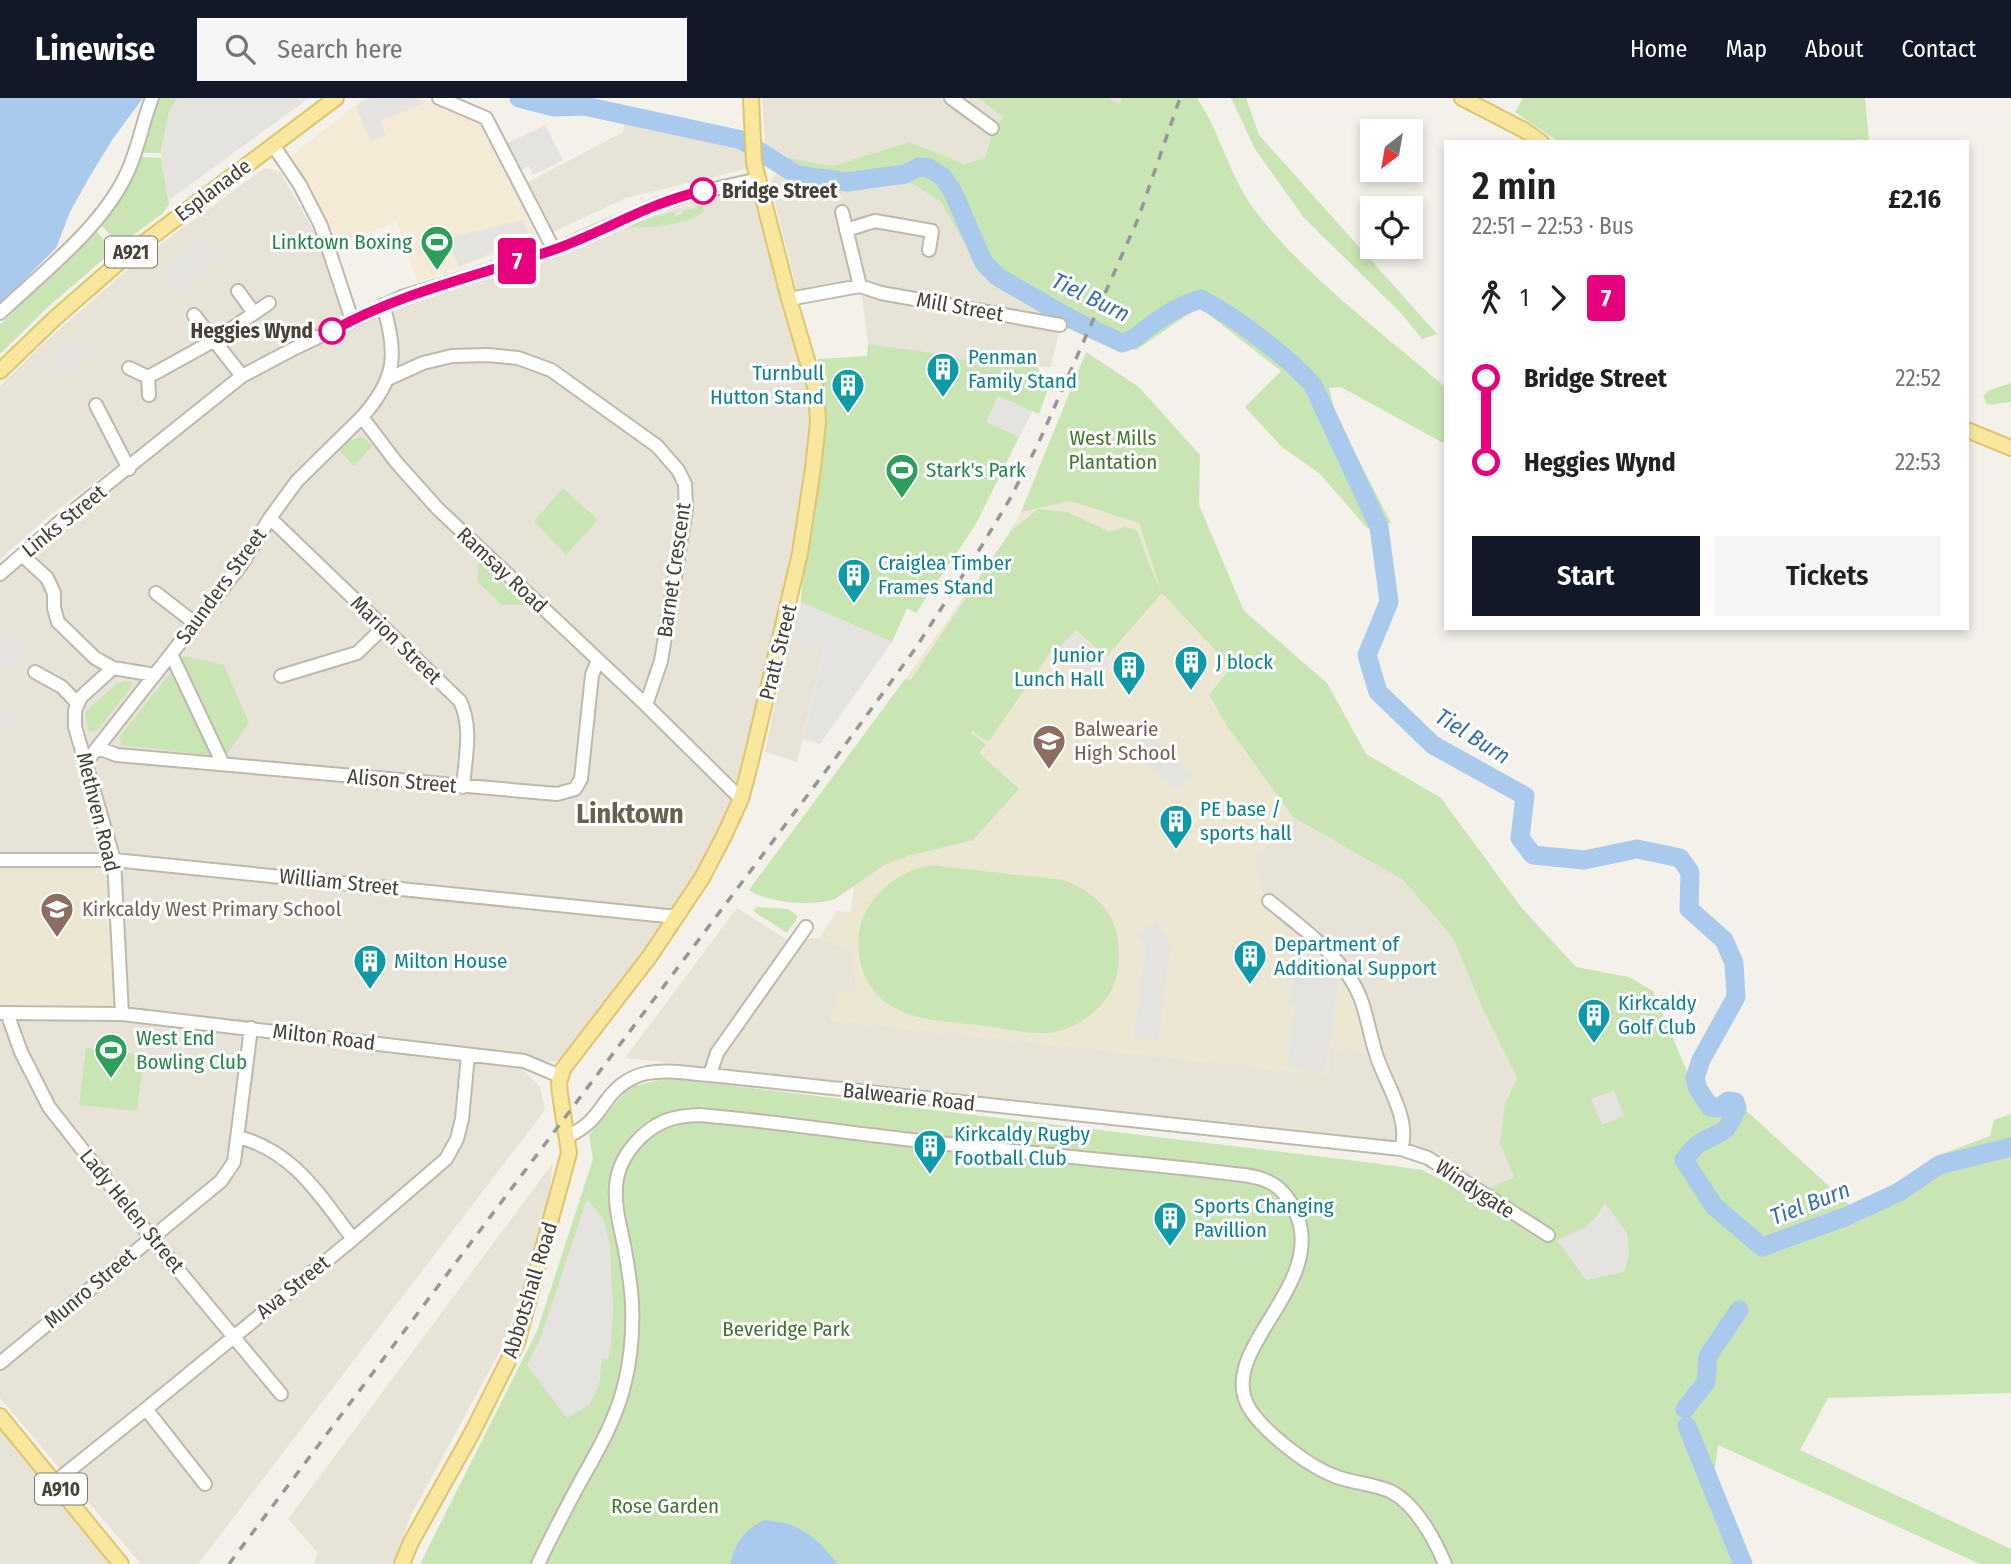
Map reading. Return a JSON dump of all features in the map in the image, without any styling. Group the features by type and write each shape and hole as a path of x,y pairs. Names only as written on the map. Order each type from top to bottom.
{"main road":[{"name":"Esplanade","path":"0,371 125,257 335,98"},
{"path":"751,98 754,163 759,179"},
{"path":"1462,98 1538,140"},
{"name":"Pratt Street","path":"560,1076 567,1062 650,956 711,862 741,799 788,610 813,468 818,422 816,390 789,299 759,179"},
{"path":"1969,431 2011,448"},
{"name":"Abbotshall Road","path":"402,1564 411,1542 472,1433 517,1343 569,1153 560,1076"},
{"name":"A910","path":"0,1416 121,1564"}],"street":[{"path":"0,313 85,232 111,202 133,159 152,98"},
{"path":"439,98 486,118 554,250"},
{"path":"951,98 992,128"},
{"path":"273,145 300,185 321,226 352,320"},
{"name":"Links Street","path":"0,574 242,376 383,305 554,250 656,205 759,179"},
{"path":"842,212 860,286"},
{"path":"846,230 876,221 932,231 929,250"},
{"name":"Mill Street","path":"789,299 860,286 881,293 1060,325"},
{"path":"239,291 254,313"},
{"path":"149,377 215,340 269,303"},
{"path":"362,417 390,378 392,333 383,305"},
{"path":"194,315 242,376"},
{"name":"Barnet Crescent","path":"390,378 423,363 452,356 518,358 551,370 657,446 678,470 685,484 686,509 661,661 646,705"},
{"path":"129,368 149,377"},
{"path":"149,377 149,395"},
{"path":"96,405 129,468"},
{"name":"Ramsay Road","path":"362,417 396,462 438,509 646,705 741,799"},
{"name":"Saunders Street","path":"87,761 241,565 297,481 362,417"},
{"name":"Marion Street","path":"270,518 460,701 468,728 463,787"},
{"path":"22,555 47,578 54,593 58,622 95,658 113,668 155,675"},
{"path":"156,593 196,624"},
{"path":"281,676 358,653 383,628"},
{"path":"172,654 223,764"},
{"name":"Alison Street","path":"98,748 117,755 557,794 575,789 581,779 592,675 598,660"},
{"path":"35,672 62,687 78,704 81,697 113,668"},
{"name":"Methven Road","path":"78,704 75,710 75,727 114,860 122,1014"},
{"name":"William Street","path":"0,860 114,860 677,917"},
{"path":"1269,901 1324,946 1359,991 1376,1054 1398,1109 1405,1138 1401,1149"},
{"path":"710,1075 716,1054 806,927"},
{"name":"Milton Road","path":"4,1013 122,1014 251,1028 524,1061 560,1076"},
{"name":"Lady Helen Street","path":"4,1013 49,1107 151,1237 281,1394"},
{"name":"Munro Street","path":"0,1363 221,1181 234,1162 251,1028"},
{"name":"Ava Street","path":"55,1482 353,1239 446,1159 452,1149 461,1119 468,1055"},
{"name":"Balwearie Road","path":"568,1136 583,1129 615,1089 628,1078 651,1071 710,1075 1401,1149"},
{"path":"538,1564 598,1450 620,1401 626,1380 632,1303 615,1208 618,1170 636,1142 653,1126 678,1115 699,1115 923,1142 1207,1171 1269,1181 1288,1198 1296,1212 1302,1247 1290,1287 1248,1355 1243,1368 1244,1396 1251,1410 1286,1447 1334,1476 1392,1492 1419,1515 1445,1564"},
{"path":"238,1137 257,1142 281,1155 301,1174 353,1239"},
{"name":"Windygate","path":"1401,1149 1427,1158 1548,1235"},
{"path":"146,1409 205,1484"}],"shaded area":[{"path":"178,98 309,98 169,200 161,149 169,112"},
{"path":"364,98 421,98 480,121 538,239 418,282 397,221 334,246 318,202 290,157"},
{"path":"370,98 415,98 425,103 380,121 386,136 370,140 356,106"},
{"path":"762,98 1135,98 1125,133 965,164 909,142 832,166 789,158 765,143"},
{"path":"625,120 746,149 746,169 626,198 549,234 523,185 623,132"},
{"path":"545,125 563,160 533,175 529,166 519,171 506,144"},
{"path":"265,168 280,172 316,235 342,315 228,377 48,517 0,559 0,386 47,340 140,259"},
{"path":"777,171 831,187 911,183 941,202 977,266 1002,287 1062,317 1051,367 982,363 868,344 861,288 798,294 770,183"},
{"path":"741,189 754,200 809,398 808,462 789,577 743,771 711,851 656,942 561,1062 117,1010 109,865 0,868 0,579 235,385 409,300 566,251 651,216"},
{"path":"523,220 530,239 458,266 449,238"},
{"path":"201,238 218,257 177,296 159,278"},
{"path":"72,341 86,344 93,351 64,380 48,364"},
{"path":"998,396 1032,411 1019,437 986,422"},
{"name":"Balwearie High School","path":"1070,501 1139,523 1162,592 1231,667 1209,695 1227,726 1293,817 1254,861 1265,904 1312,942 1333,964 1351,987 1363,1018 1367,1054 1330,1047 1329,1076 829,1020 840,990 857,991 851,951 819,938 837,911 851,912 854,887 826,902 780,901 749,890 899,688 1004,541 1021,512"},
{"path":"801,602 892,642 820,744 803,739 824,651 788,640"},
{"path":"0,631 27,651 0,676"},
{"path":"1075,631 1110,663 1091,683 1056,652"},
{"path":"788,640 824,650 797,762 765,752"},
{"path":"0,702 21,721 7,731 0,722"},
{"path":"1146,732 1193,773 1177,791 1130,749"},
{"path":"1293,817 1403,880 1453,938 1480,1003 1517,1078 1505,1104 1514,1177 1485,1190 1416,1147 1384,1139 625,1058 737,908 787,940 819,938 851,951 857,992 840,991 830,1020 1223,1064 1265,904 1254,861"},
{"name":"Kirkcaldy West Primary School","path":"109,864 117,1010 0,1009 0,868"},
{"path":"1156,921 1171,944 1158,1040 1134,1037 1146,949 1137,934"},
{"path":"1294,972 1338,979 1325,1072 1287,1067 1296,1006 1289,1004"},
{"path":"52,1016 236,1032 520,1067 540,1087 545,1110 198,1564 141,1564 0,1398 0,1018"},
{"path":"1614,1090 1624,1116 1602,1125 1591,1099"},
{"path":"553,1163 549,1193 528,1277 501,1349 411,1515 393,1564 314,1564 318,1553 288,1519"},
{"path":"587,1199 603,1219 610,1244 613,1311 611,1347 608,1360 602,1358 599,1385 590,1404 567,1418 527,1365 540,1339"},
{"path":"1605,1203 1627,1233 1629,1254 1624,1272 1586,1280 1557,1240 1584,1228 1596,1217"},
{"path":"0,1429 16,1448 111,1564 0,1564"}],"green space":[{"path":"159,98 178,98 169,112 161,153 142,153"},
{"path":"979,98 1109,98 1120,104 1122,98 1197,98 1245,195 1273,232 1319,279 1444,386 1444,443 1341,387 1329,388 1337,418 1391,523 1367,528 1320,474 1282,447 1245,407 1281,371 1199,307 1136,350 1120,346 1002,287 977,266 941,202 911,183 831,187 777,171 789,158 832,166 909,142 965,164 985,158 991,137 1003,117"},
{"path":"1231,98 1246,98 1259,135 1360,248 1360,259 1370,259 1437,334 1422,339 1401,313 1304,218 1255,149"},
{"path":"1523,98 1865,98 1869,140 1556,140 1515,112"},
{"path":"140,157 162,158 169,204 163,213 120,245 101,225 122,197"},
{"path":"702,205 704,212 679,223 628,227 674,212 676,216 683,214 683,211"},
{"path":"96,230 113,251 49,306 0,354 0,325"},
{"name":"Stark's Park","path":"868,344 982,363 1037,366 1048,389 1039,414 1032,411 976,524 916,613 907,608 892,642 801,602 824,445 818,359 867,356"},
{"name":"Beveridge Park","path":"1086,352 1139,387 1200,455 1199,505 1244,611 1327,683 1366,754 1441,798 1521,907 1576,967 1629,977 1653,991 1691,1081 1712,1096 1738,1103 1854,1209 1939,1155 1990,1136 1994,1120 2011,1114 2011,1393 1828,1398 1800,1450 2011,1549 2011,1564 1980,1564 1718,1445 1714,1475 1753,1564 420,1564 537,1331 593,1159 589,1135 629,1087 668,1078 1374,1163 1422,1170 1478,1197 1485,1190 1514,1177 1500,1143 1505,1104 1517,1078 1480,1003 1453,938 1403,880 1293,817 1227,726 1209,695 1231,667 1162,593 1106,657 1076,630 1055,651 1053,649 988,742 972,731 971,733 986,745 979,753 1019,789 973,840 908,856 884,865 835,899 814,903 779,901 749,890 905,679 910,681 1011,531 1038,509 1067,512 1110,532 1125,527 1137,530 1160,588 1139,523 1070,501 1021,512"},
{"path":"2011,383 2011,402 1987,405 1983,396 1990,390"},
{"path":"360,437 372,446 354,466 340,451 349,441"},
{"path":"563,488 598,520 566,555 534,521"},
{"path":"479,560 525,605 502,605 477,581"},
{"path":"184,656 224,665 249,723 225,757 122,745 120,736"},
{"path":"132,682 131,687 97,731 89,732 85,712 116,684"},
{"path":"931,865 1063,880 1091,895 1112,919 1118,939 1118,971 1105,1000 1079,1023 1047,1033 928,1019 912,1015 884,1001 864,974 859,955 858,936 863,919 870,904 882,890 913,870"},
{"path":"757,907 788,909 798,916 787,933 753,911"},
{"name":"West End Bowling Club","path":"86,1048 144,1055 137,1111 79,1105"}],"water":[{"path":"0,98 143,98 90,176 70,212 56,248 0,304"},
{"path":"765,1520 788,1524 807,1533 838,1564 730,1564 742,1537"}],"waterway":[{"name":"Tiel Burn","path":"519,98 554,107 584,106 742,140 797,175 847,182 905,174 919,167 929,168 943,177 953,192 984,263 998,277 1071,319 1122,343 1135,338 1174,310 1201,299 1245,326 1313,385 1379,527 1389,602 1367,655 1378,692 1433,745 1525,796 1520,838 1533,855 1584,860 1637,849 1680,858 1690,872 1689,909 1724,940 1734,963 1736,997 1701,1060 1695,1078 1698,1089 1710,1107 1719,1108 1728,1101 1735,1102 1737,1108 1726,1128 1698,1144 1684,1160 1714,1206 1762,1247 1845,1217 1899,1192 1939,1165 2011,1147"},
{"path":"1685,1409 1706,1382 1708,1356 1739,1310"},
{"path":"1687,1426 1743,1564"}],"railway":[{"path":"229,1564 915,649 981,547 1038,444 1138,219 1180,98"}],"bus line":[{"name":"7","path":"332,331 402,297 554,250 656,205 703,191"}],"place":[{"name":"Bridge Street","path":"703,191"},
{"name":"Linktown Boxing","path":"437,272"},
{"name":"Heggies Wynd","path":"332,331"},
{"name":"Penman Family Stand","path":"943,399"},
{"name":"Turnbull Hutton Stand","path":"848,415"},
{"name":"Stark's Park","path":"902,500"},
{"name":"Craiglea Timber Frames Stand","path":"854,605"},
{"name":"J block","path":"1191,692"},
{"name":"Junior Lunch Hall","path":"1129,697"},
{"name":"Balwearie High School","path":"1049,771"},
{"name":"PE base / sports hall","path":"1176,851"},
{"name":"Kirkcaldy West Primary School","path":"57,939"},
{"name":"Department of Additional Support","path":"1250,986"},
{"name":"Milton House","path":"370,991"},
{"name":"Kirkcaldy Golf Club","path":"1594,1045"},
{"name":"West End Bowling Club","path":"111,1080"},
{"name":"Kirkcaldy Rugby Football Club","path":"930,1176"},
{"name":"Sports Changing Pavillion","path":"1170,1248"}],"district":[{"name":"Linktown","path":"630,813"}],"park label":[{"name":"West Mills Plantation","path":"1113,450"},
{"name":"Rose Garden","path":"665,1506"}]}
